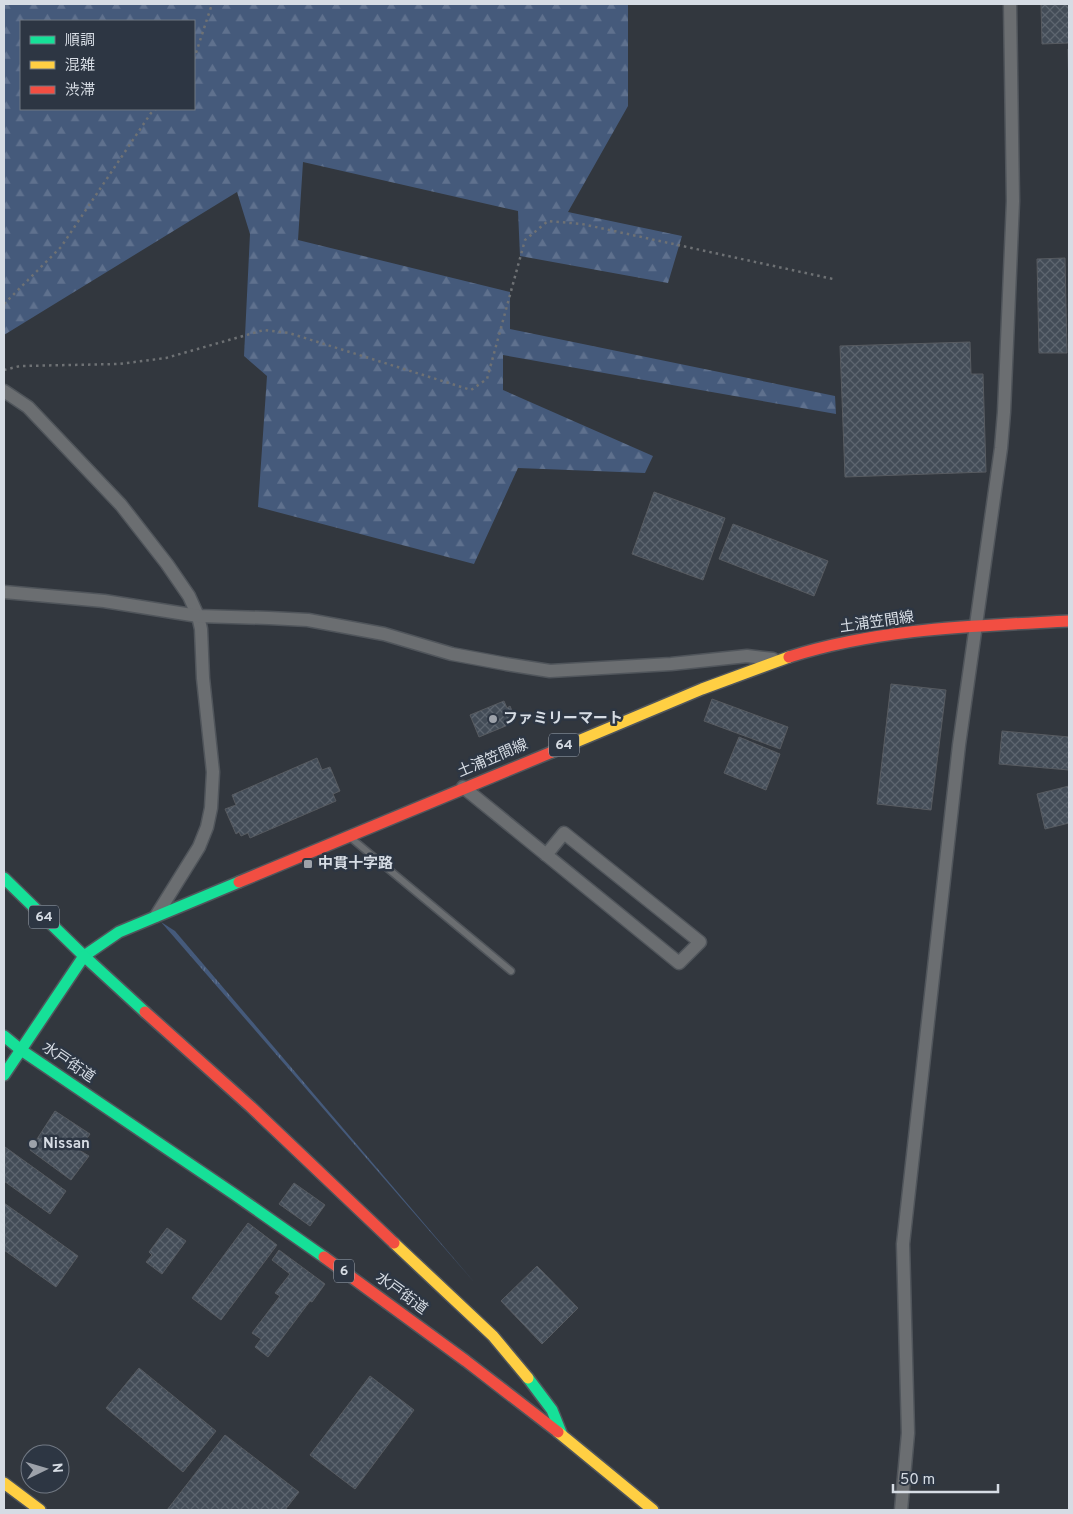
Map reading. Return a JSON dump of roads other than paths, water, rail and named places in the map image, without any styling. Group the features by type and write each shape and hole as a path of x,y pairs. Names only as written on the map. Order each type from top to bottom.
{"main road":[{"name":"土浦笠間線","path":"84,956 119,932 156,916 702,688 780,660 827,646 883,635 975,626 1069,621"},
{"name":"64","path":"4,878 84,956"},
{"path":"4,1075 84,956 251,1107 493,1336 540,1392 552,1410 562,1435"},
{"name":"水戸街道","path":"4,1036 21,1050 50,1068 337,1266 466,1361 562,1435 653,1510"},
{"name":"水戸街道","path":"4,1046 21,1050"},
{"path":"4,1483 40,1510"}],"street":[{"path":"901,1510 908,1433 903,1244 959,744 1004,412 1012,201 1010,4"},
{"path":"4,390 28,407 121,505 167,564 189,596 198,616 201,629 203,678 213,772 211,808 207,827 199,847 156,916"},
{"path":"4,592 104,601 198,616 308,620 384,634 452,654 550,671 671,664 747,656 780,660"},
{"path":"463,787 680,963 700,942 564,833 546,854"}],"lane":[{"path":"348,836 511,971"}],"place":[{"name":"ファミリーマート","path":"493,719"},
{"name":"中貫十字路","path":"308,864"},
{"name":"Nissan","path":"33,1144"}]}
